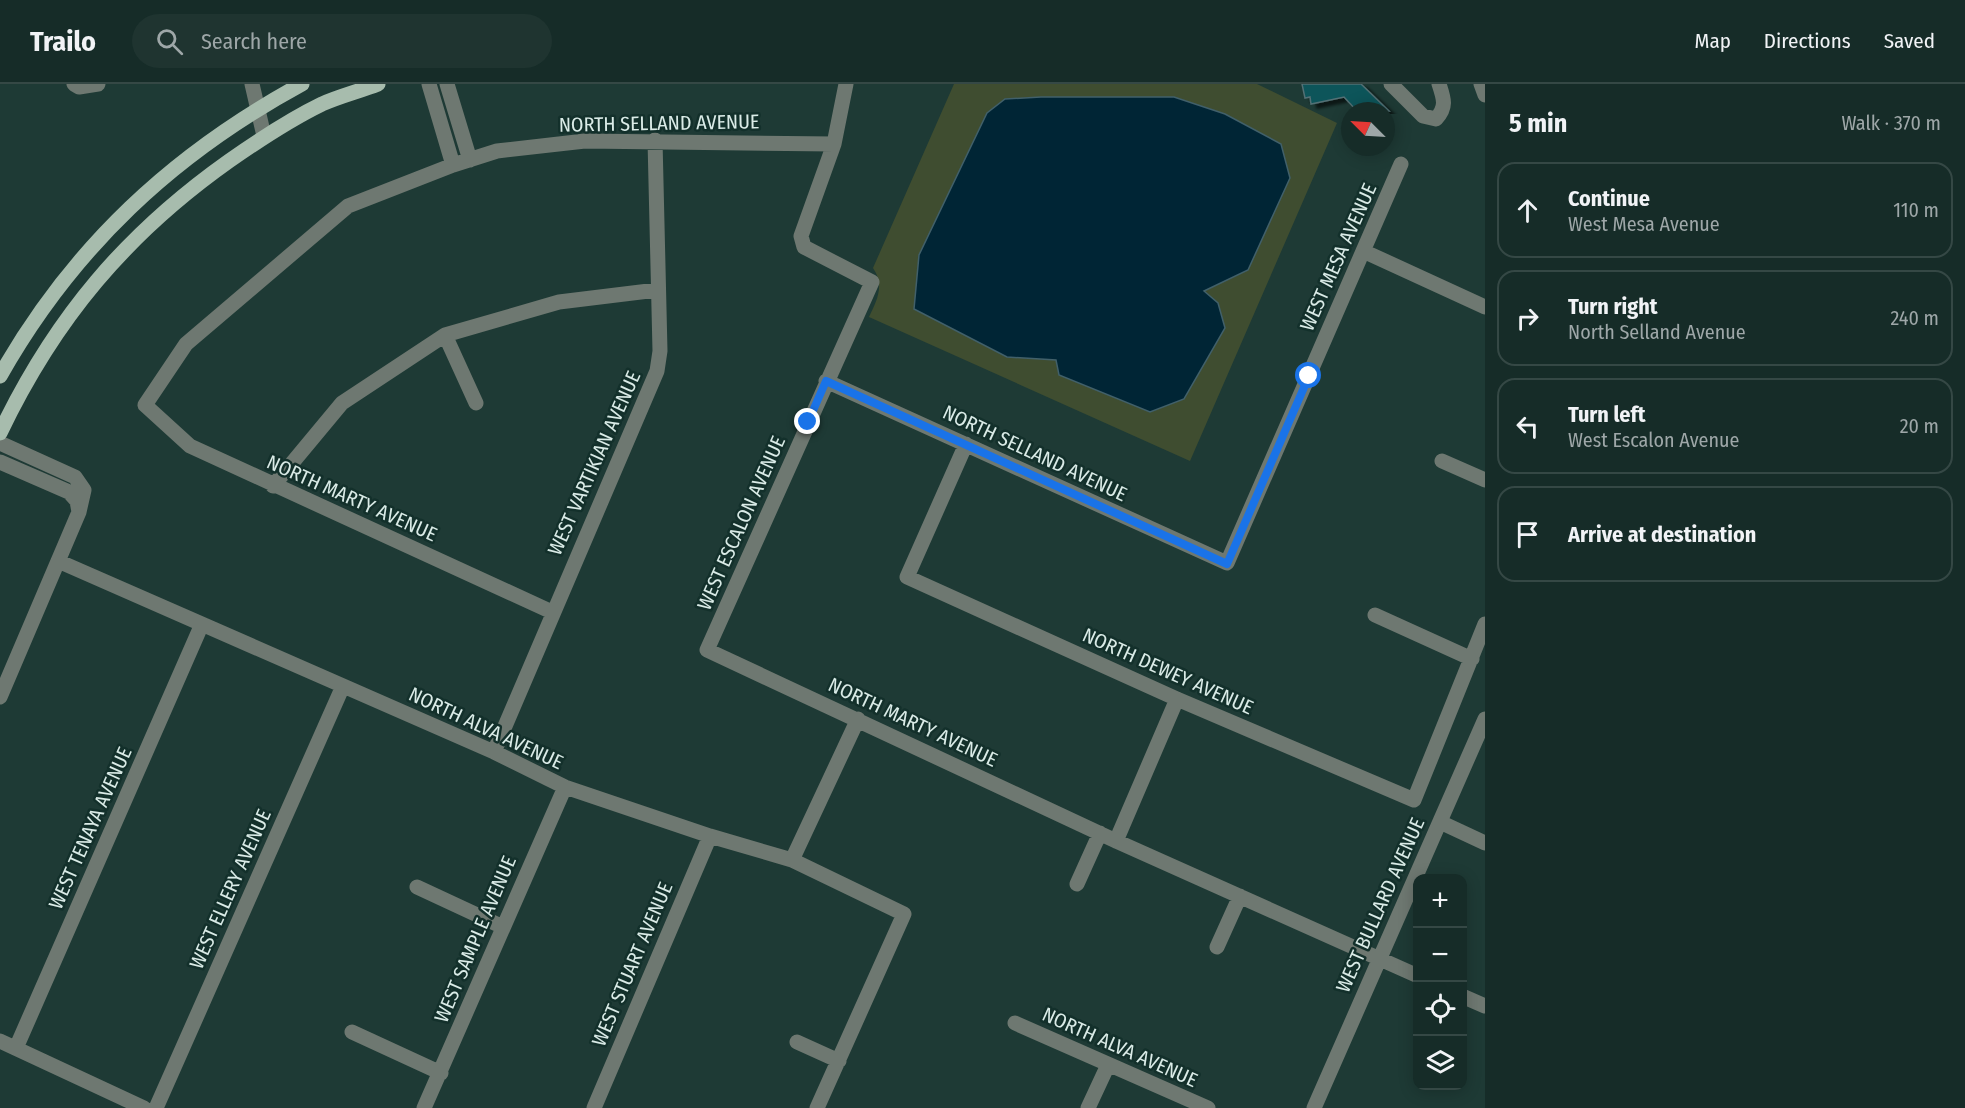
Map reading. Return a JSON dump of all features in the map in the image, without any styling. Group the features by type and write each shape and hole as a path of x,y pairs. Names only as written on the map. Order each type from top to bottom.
{"main road":[{"path":"0,376 59,285 125,210 178,165 258,108 302,84"},
{"path":"0,433 34,369 66,320 135,237 181,195 264,136 323,104 378,84"}],"street":[{"path":"74,84 79,87 98,84"},
{"path":"252,84 264,136"},
{"path":"429,84 453,165"},
{"path":"447,84 470,160"},
{"path":"834,144 846,84"},
{"path":"1391,84 1423,116 1436,119 1443,111 1444,100 1438,84"},
{"path":"1481,84 1485,95"},
{"name":"NORTH SELLAND AVENUE","path":"145,405 186,344 348,206 453,165 497,151 585,141 655,140 834,144"},
{"name":"WEST VARTIKIAN AVENUE","path":"494,752 657,371 660,351 655,140"},
{"name":"WEST ESCALON AVENUE","path":"708,650 872,282 804,247 801,236 834,144"},
{"name":"WEST MESA AVENUE","path":"1227,564 1401,164"},
{"path":"1363,251 1485,307"},
{"path":"273,486 342,402 445,335 559,302 657,290"},
{"path":"445,335 476,403"},
{"name":"NORTH SELLAND AVENUE","path":"826,381 1227,564"},
{"name":"NORTH MARTY AVENUE","path":"145,405 190,446 552,612"},
{"path":"0,443 75,477 84,490 80,512 0,697"},
{"name":"NORTH DEWEY AVENUE","path":"966,444 907,576 1177,699 1414,800"},
{"path":"1443,461 1485,480"},
{"path":"0,462 69,492 77,501 80,512"},
{"name":"NORTH ALVA AVENUE","path":"58,561 494,752 565,787 710,836 792,860 903,914 839,1061"},
{"path":"1375,615 1472,659"},
{"name":"WEST TENAYA AVENUE","path":"16,1048 202,624"},
{"name":"WEST BULLARD AVENUE","path":"1414,800 1485,624"},
{"name":"NORTH MARTY AVENUE","path":"708,650 1100,833 1413,974"},
{"name":"WEST ELLERY AVENUE","path":"156,1108 343,686"},
{"path":"1116,840 1177,699"},
{"path":"792,860 858,719"},
{"name":"WEST BULLARD AVENUE","path":"1314,1108 1485,719"},
{"name":"WEST SAMPLE AVENUE","path":"424,1108 565,787"},
{"path":"1440,822 1485,843"},
{"path":"1077,884 1100,833"},
{"name":"WEST STUART AVENUE","path":"594,1108 710,836"},
{"path":"417,887 503,927"},
{"path":"1217,947 1240,896"},
{"path":"1467,998 1485,1006"},
{"name":"NORTH ALVA AVENUE","path":"1016,1023 1208,1108"},
{"path":"352,1032 441,1073"},
{"path":"0,1041 144,1108"},
{"path":"797,1042 839,1061 817,1108"},
{"path":"1088,1108 1108,1065"}],"green space":[{"path":"954,84 1257,84 1337,123 1190,461 869,317 879,292 879,280 873,268"}],"water":[{"path":"1174,97 1225,114 1281,144 1290,178 1248,270 1204,291 1218,303 1225,328 1184,399 1150,412 1059,375 1056,360 1007,357 914,309 919,255 987,113 1005,99"}],"building":[{"path":"1302,84 1361,84 1380,102 1349,102 1344,97 1311,104 1310,97 1305,98"}],"route":[{"path":"808,422 826,381 1227,564 1309,376"}]}
